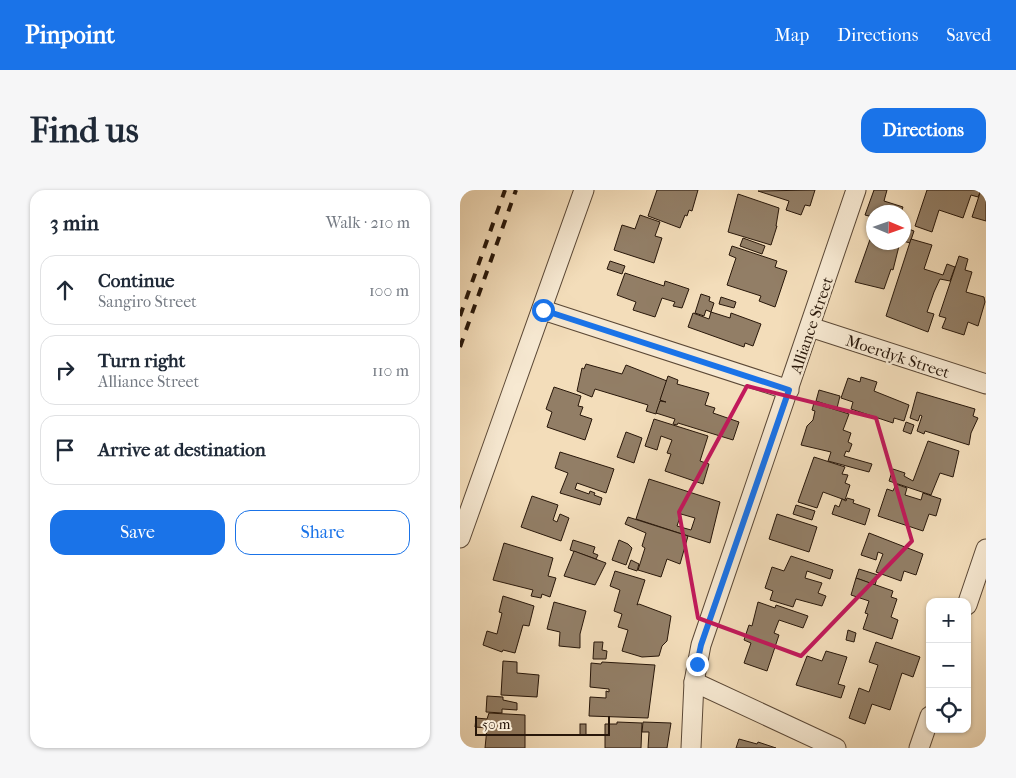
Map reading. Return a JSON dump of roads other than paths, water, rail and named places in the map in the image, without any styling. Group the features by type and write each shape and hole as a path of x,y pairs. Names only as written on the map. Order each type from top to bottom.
{"street":[{"path":"460,538 543,310 584,190"},
{"name":"Alliance Street","path":"691,748 694,682 701,645 856,190"},
{"path":"543,310 789,390"},
{"name":"Moerdyk Street","path":"810,327 986,384"},
{"path":"969,598 986,549"},
{"path":"694,682 836,748"},
{"path":"919,748 926,728"}],"railway":[{"path":"460,316 505,190"},
{"path":"460,347 516,190"}]}
